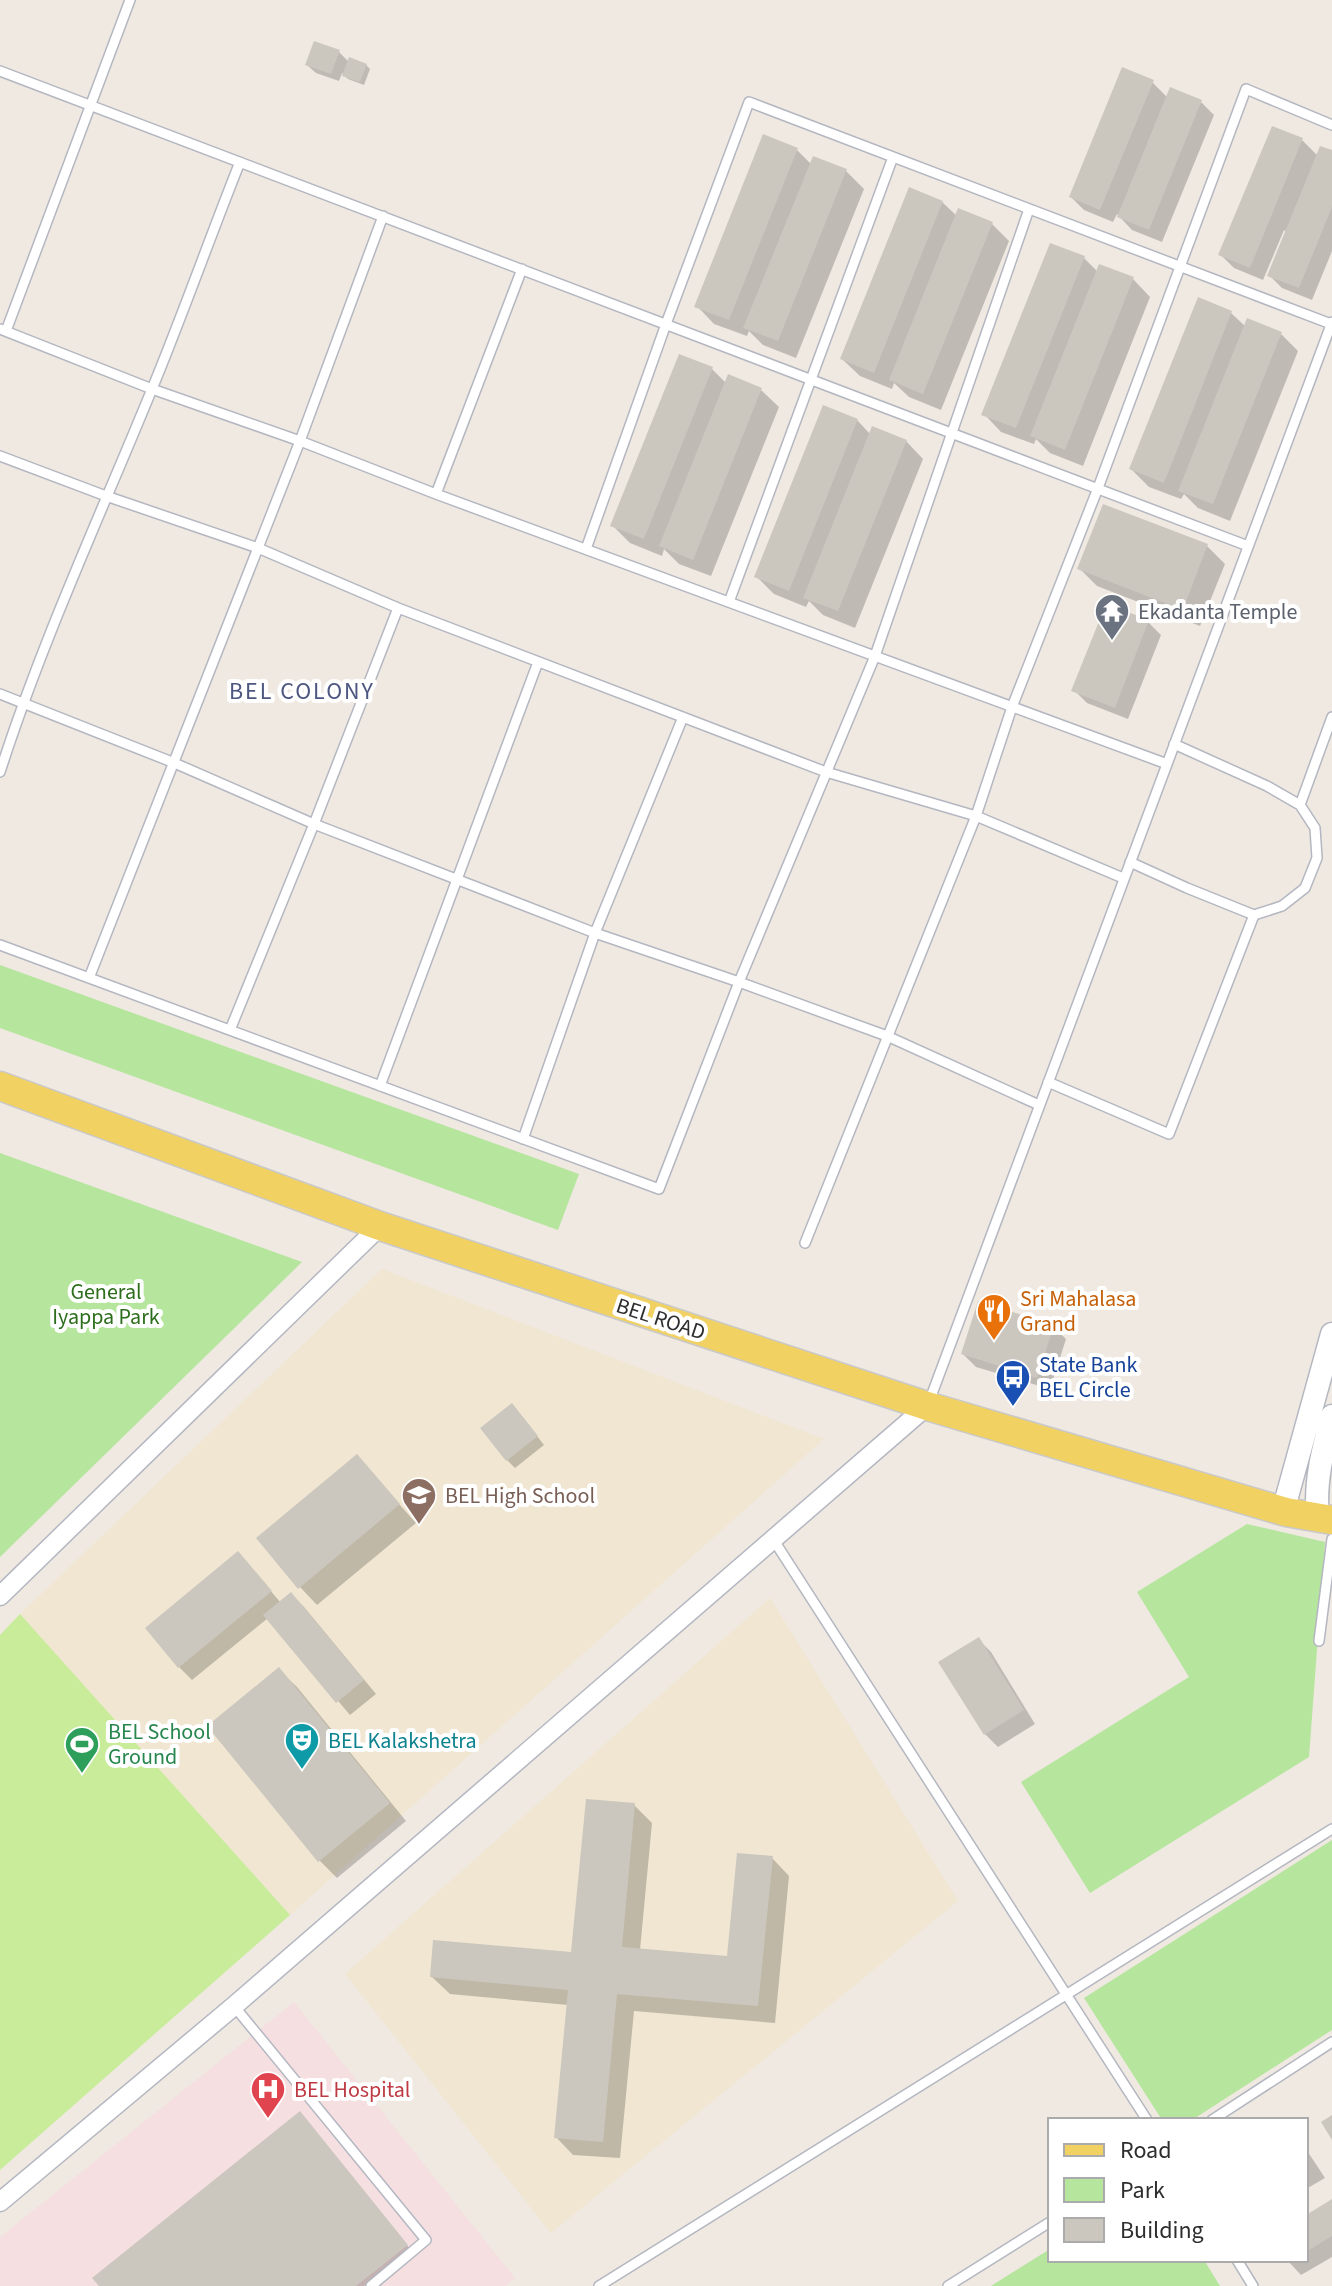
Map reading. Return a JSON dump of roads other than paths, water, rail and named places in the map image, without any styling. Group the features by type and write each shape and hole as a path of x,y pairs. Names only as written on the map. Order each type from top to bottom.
{"main road":[{"name":"BEL ROAD","path":"0,1086 380,1226 927,1406 1327,1525"}],"street":[{"path":"0,1596 380,1226"},
{"path":"1283,1511 1332,1334"},
{"path":"0,2202 234,2006 927,1406"},
{"path":"1327,1525 1316,1501 1332,1416"}],"lane":[{"path":"130,0 3,330 152,389 300,441 1167,764"},
{"path":"0,71 1248,546"},
{"path":"805,1243 976,816 1012,707 1098,488 1246,89 1332,125"},
{"path":"586,549 749,102 1332,323 927,1406"},
{"path":"729,602 893,157"},
{"path":"0,772 23,702 152,389 240,162"},
{"path":"0,945 659,1189 739,982 875,656 1029,209"},
{"path":"89,978 300,441 383,216"},
{"path":"436,494 522,269"},
{"path":"0,456 258,548 398,608 826,772 976,816 1123,878"},
{"path":"230,1030 398,608"},
{"path":"380,1086 538,662"},
{"path":"0,694 172,762 314,824 595,933 887,1036 1039,1105"},
{"path":"523,1139 595,933 683,717"},
{"path":"1300,805 1332,717"},
{"path":"1130,862 1254,915 1282,906 1305,888 1317,858 1315,828 1300,805 1267,786 1174,744"},
{"path":"1048,1082 1169,1134 1254,915"},
{"path":"1319,1641 1327,1525"},
{"path":"773,1539 1146,2118"},
{"path":"599,2286 1332,1829"},
{"path":"234,2006 426,2240 371,2286"},
{"path":"1215,2118 1332,2042"},
{"path":"948,2286 1048,2223"},
{"path":"1238,2262 1253,2286"}],"place":[{"name":"Ekadanta Temple","path":"1112,642"},
{"name":"Sri Mahalasa Grand","path":"994,1342"},
{"name":"State Bank BEL Circle","path":"1013,1408"},
{"name":"BEL High School","path":"419,1526"},
{"name":"BEL Kalakshetra","path":"302,1771"},
{"name":"BEL School Ground","path":"82,1775"},
{"name":"BEL Hospital","path":"268,2120"}],"district":[{"name":"BEL COLONY","path":"302,691"}],"park label":[{"name":"General Iyappa Park","path":"106,1304"}]}
